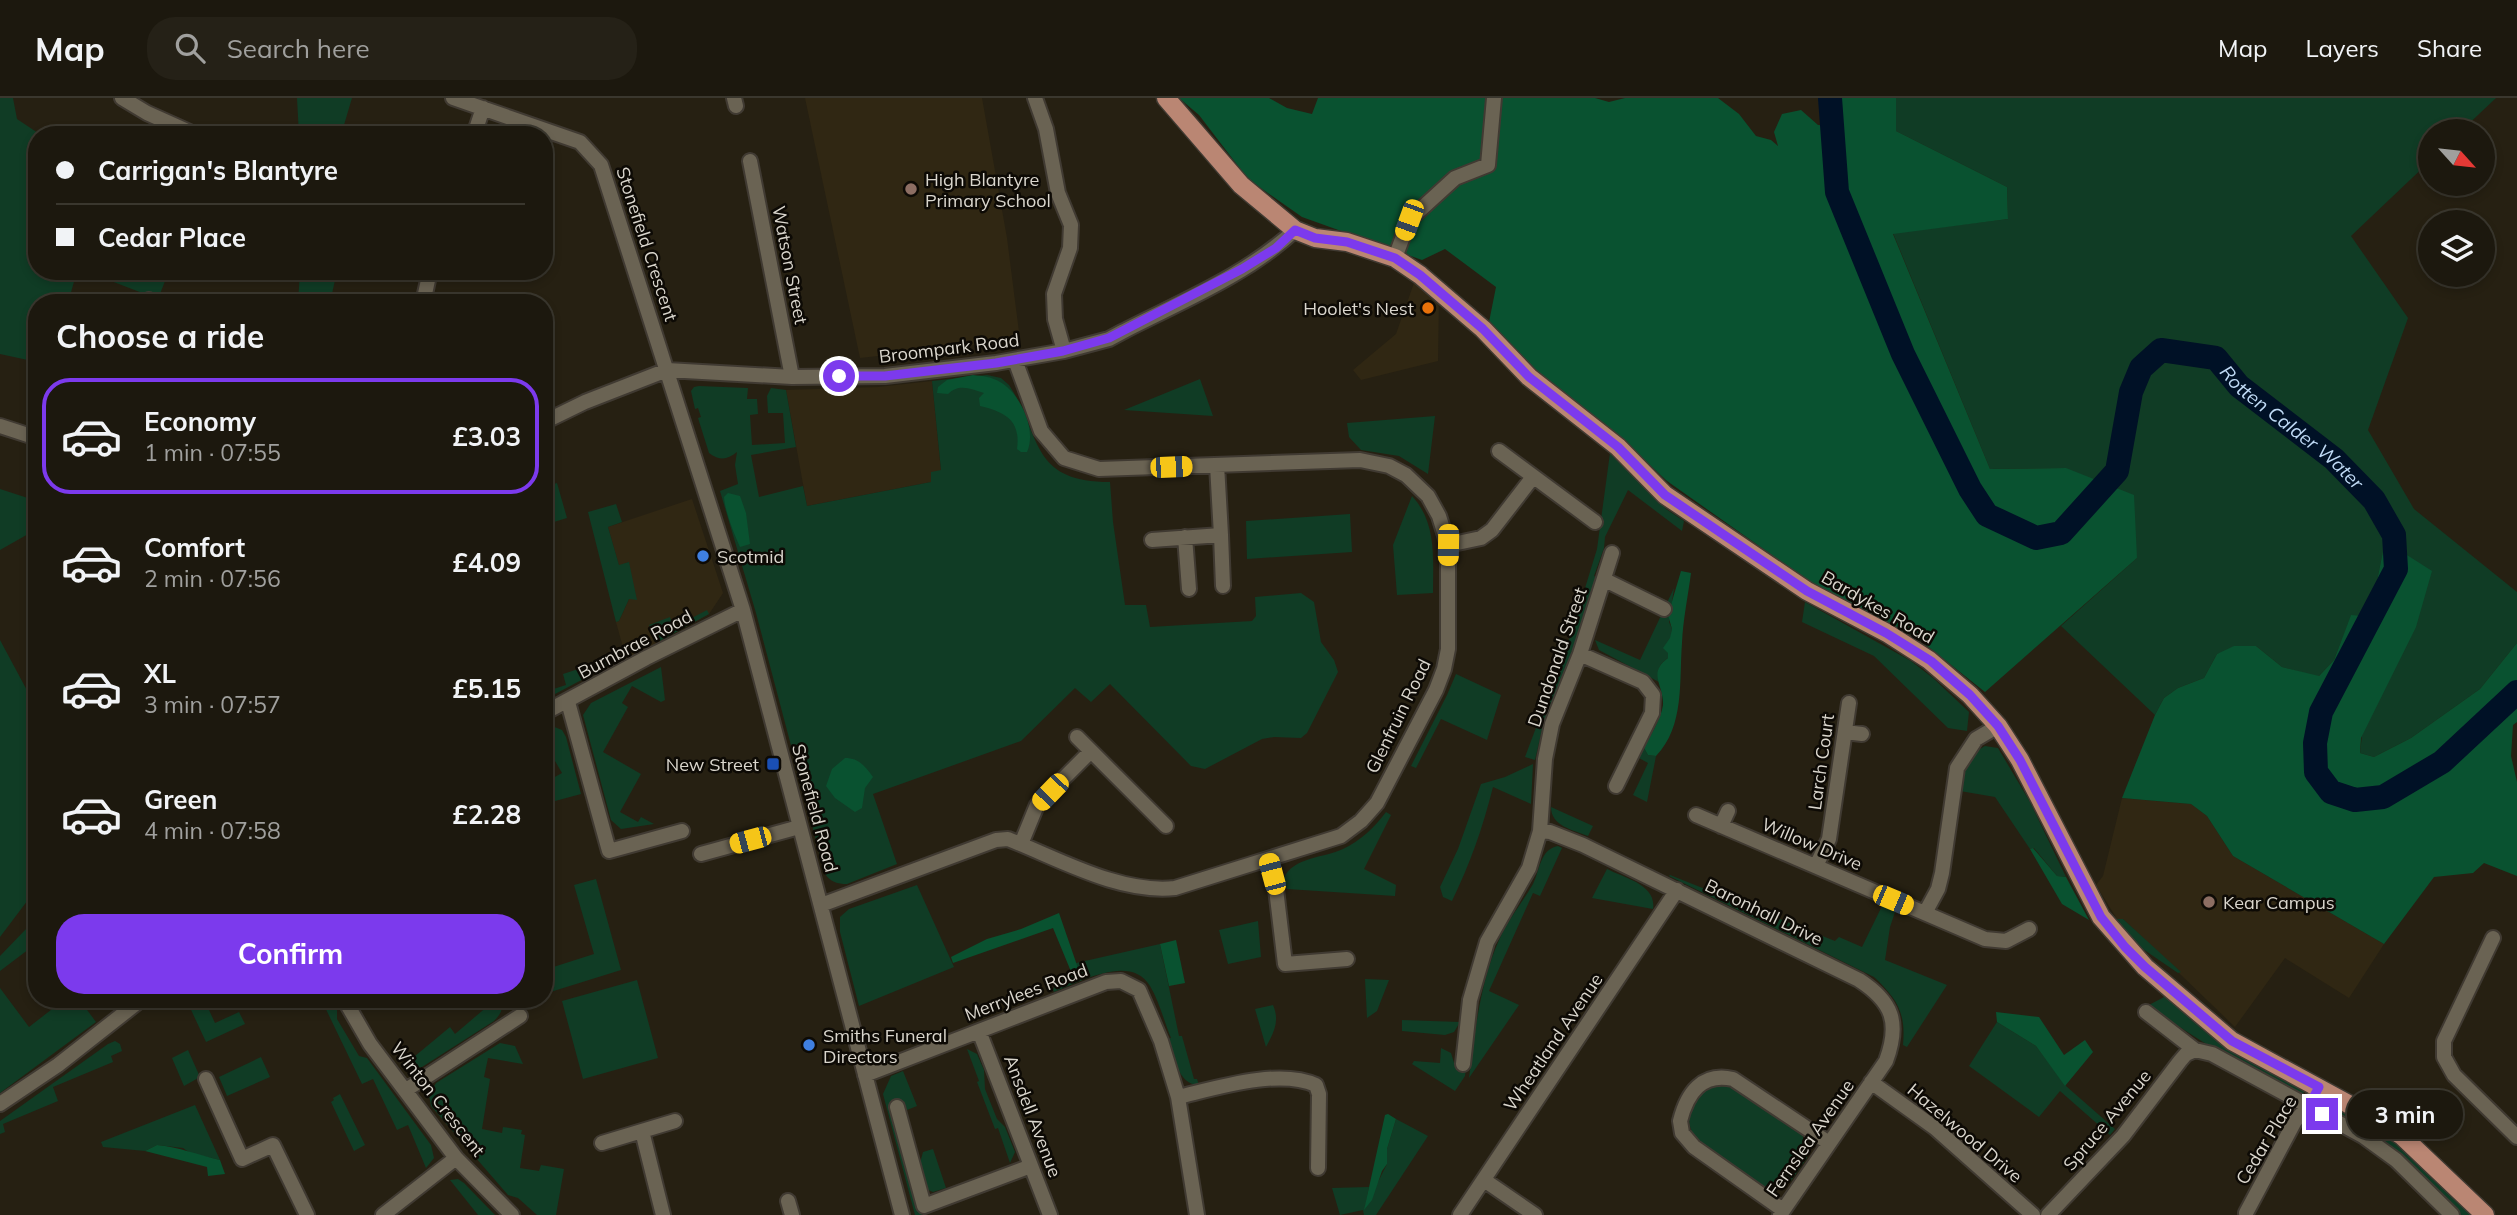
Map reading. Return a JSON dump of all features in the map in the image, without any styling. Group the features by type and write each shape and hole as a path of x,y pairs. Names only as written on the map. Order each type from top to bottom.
{"main road":[{"path":"1166,98 1241,186 1295,230"},
{"name":"Bardykes Road","path":"1295,230 1315,238 1347,242 1395,258 1443,292 1483,329 1514,363 1612,442 1665,495 1807,591 1886,633 1931,661 1970,695 1998,726 2020,760 2101,917 2125,947 2232,1041 2319,1087 2402,1136 2485,1215"}],"street":[{"path":"122,98 176,126"},
{"name":"Stonefield Crescent","path":"453,98 534,126"},
{"path":"1035,98 1046,129 1058,193 1071,225 1070,248 1054,294 1055,319 1063,351"},
{"path":"1395,258 1409,220 1455,178 1488,165 1494,98"},
{"path":"477,126 483,108"},
{"name":"Stonefield Crescent","path":"553,133 580,142 601,164 682,412"},
{"name":"Watson Street","path":"750,161 792,377"},
{"name":"Broompark Road","path":"553,418 667,370 792,377 885,376 1016,360 1063,351 1122,332 1242,269 1276,248 1295,230"},
{"name":"Glenfruin Road","path":"821,905 986,842 1008,839 1110,880 1157,890 1175,888 1340,836 1362,821 1377,803 1436,690 1444,669 1448,649 1448,545 1439,516 1428,496 1406,475 1389,466 1360,460 1099,469 1064,458 1041,431 1016,360"},
{"name":"Stonefield Road","path":"682,412 743,610 902,1215"},
{"path":"0,426 28,435"},
{"path":"1499,451 1595,522"},
{"path":"1217,465 1223,586"},
{"path":"1448,545 1481,538 1492,530 1533,477"},
{"path":"1152,540 1221,535"},
{"path":"1185,537 1189,589"},
{"name":"Dundonald Street","path":"1463,1064 1470,1000 1487,942 1529,868 1540,831 1552,723 1580,654 1612,554"},
{"name":"Dundonald Street","path":"1605,580 1664,609"},
{"name":"Burnbrae Road","path":"553,709 646,658 743,610"},
{"path":"1580,654 1643,682 1653,695 1652,713 1616,786"},
{"path":"568,702 608,851 682,831"},
{"name":"Larch Court","path":"1816,866 1829,839 1849,703"},
{"path":"1926,913 1938,889 1942,873 1958,768 1976,739 1998,726"},
{"path":"1845,732 1863,734"},
{"path":"1077,737 1166,826"},
{"path":"1021,844 1037,806 1091,751"},
{"path":"1721,826 1728,811"},
{"name":"Willow Drive","path":"1696,816 2007,948 2029,929"},
{"path":"701,854 799,827"},
{"name":"Baronhall Drive","path":"1540,831 1550,832 1583,845 1872,989 1885,1002 1892,1016 1894,1029 1892,1046 1886,1061 1871,1082"},
{"path":"1268,859 1276,889 1284,964 1347,959"},
{"name":"Wheatland Avenue","path":"1460,1215 1677,890"},
{"path":"2493,938 2444,1041 2444,1057 2454,1075 2517,1137"},
{"name":"Merrylees Road","path":"865,1075 1106,982 1121,981 1132,985 1139,990 1148,1010 1178,1097 1197,1215"},
{"path":"0,1104 58,1065 131,1008"},
{"name":"Winton Crescent","path":"349,1008 370,1044 456,1158 512,1215"},
{"path":"2146,1012 2194,1050 2212,1054 2363,1136 2396,1160 2452,1215"},
{"path":"406,1090 520,1016"},
{"name":"Ansdell Avenue","path":"979,1031 1050,1215"},
{"name":"Spruce Avenue","path":"2048,1215 2123,1136 2180,1061 2194,1050"},
{"path":"1782,1213 1687,1141 1680,1121 1690,1096 1709,1078 1721,1076 1733,1079 1829,1143"},
{"path":"206,1079 242,1159 273,1145 306,1215"},
{"path":"1178,1097 1252,1080 1307,1080 1316,1085 1319,1094 1318,1168"},
{"name":"Fernslea Avenue","path":"1782,1213 1871,1082"},
{"name":"Hazelwood Drive","path":"1871,1082 1935,1128 2033,1215"},
{"name":"Cedar Place","path":"2243,1212 2295,1121 2308,1107 2319,1087"},
{"path":"897,1107 925,1211 1031,1166"},
{"path":"602,1143 675,1121"},
{"path":"642,1131 663,1215"},
{"path":"383,1215 456,1158"},
{"path":"1484,1180 1535,1215"}],"shaded area":[{"name":"High Blantyre Primary School","path":"805,98 982,98 1007,238 1020,340 860,358"},
{"path":"1415,280 1439,296 1438,361 1361,380 1353,370 1396,334"},
{"path":"932,381 941,471 931,482 807,506 786,390 878,387"},
{"path":"692,499 723,593 709,614 627,662 616,622 619,621 629,599 629,562 619,566 608,527"},
{"name":"Kear Campus","path":"2122,798 2191,804 2207,816 2233,856 2384,944 2349,998 2285,958 2235,1027 2123,919 2117,919 2096,885 2103,876"}],"green space":[{"path":"0,98 13,98 17,119 28,126 28,280 74,280 71,294 28,294 28,360 0,354"},
{"path":"297,98 352,98 344,126 299,126"},
{"path":"1179,98 1269,98 1287,108 1312,114 1318,98 1595,98 1609,102 1625,98 1718,98 1739,114 1756,136 1771,140 1778,146 1774,132 1782,114 1801,110 1818,125 1831,126 1830,98 1896,98 1896,131 2007,187 2008,219 1893,234 1990,469 2066,468 2134,495 2137,558 1985,692 1916,637 1813,584 1667,481 1613,431 1558,391 1488,327 1496,287 1445,249 1422,260 1302,217 1248,179 1199,115"},
{"path":"1896,98 2496,98 2474,119 2418,119 2418,172 2351,236 2408,318 2368,430 2414,509 2517,592 2517,643 2480,689 2411,738 2374,757 2360,753 2385,542 2375,591 2360,616 2351,616 2334,660 2318,677 2282,667 2256,646 2217,654 2204,678 2178,688 2164,698 2155,715 2061,626 2137,558 2066,468 1990,469 1893,233 2008,219 2007,187 1896,131"},
{"path":"108,280 165,280 160,294 145,294"},
{"path":"299,280 335,280 332,294 299,294"},
{"path":"973,375 997,380 1014,395 1028,423 1030,443 1027,452 1017,449 1016,431 1009,419 997,411 980,406 979,398 984,393 961,388 948,394 937,393 938,387 947,380"},
{"path":"987,375 1001,378 1009,385 1034,438 1051,464 1065,474 1084,480 1110,482 1125,605 1146,605 1150,627 1252,621 1256,616 1255,597 1301,593 1314,602 1321,642 1334,660 1338,672 1307,733 1301,738 1262,739 1205,769 1191,766 1110,684 1091,702 1075,688 1021,741 873,794 897,864 847,884 837,883 825,874 756,613 720,491 738,484 735,465 737,452 723,458 709,453 698,418 701,417 698,408 695,409 691,391 699,386 748,388 747,399 757,399 758,414 750,415 752,445 785,443 783,413 768,413 767,396 771,388 786,390 796,447 751,455 759,497 803,486 807,506 931,482 931,472 941,470 932,381"},
{"path":"1200,379 1213,416 1124,410"},
{"path":"1435,416 1428,474 1399,456 1361,450 1349,437 1347,423"},
{"path":"1610,453 1666,509 1684,521 1682,531 1628,490 1605,537 1594,576 1598,578 1547,721 1544,721 1535,760 1525,757 1570,637 1597,549"},
{"path":"557,483 567,518 553,522 553,484"},
{"path":"0,489 28,498 28,534 0,550"},
{"path":"728,493 740,496 746,513 750,544 740,547 725,503 724,497"},
{"path":"1412,496 1420,506 1430,529 1433,593 1397,595 1393,545"},
{"path":"616,504 622,522 608,527 619,565 629,562 637,600 629,599 619,621 616,622 588,512"},
{"path":"1350,514 1352,552 1247,559 1246,521"},
{"path":"2385,541 2432,571 2416,627 2361,738 2360,753 2374,757 2411,738 2480,689 2517,643 2517,722 2513,725 2511,756 2517,782 2517,876 2484,863 2473,873 2434,877 2384,944 2233,856 2207,816 2191,804 2122,798 2164,698 2178,688 2204,678 2217,654 2234,646 2256,646 2282,667 2319,676 2334,660 2351,615 2361,616 2375,591"},
{"path":"1681,571 1691,573 1683,626 1679,702 1672,731 1665,744 1656,756 1648,755 1644,748 1658,722 1663,705 1657,674 1668,658 1668,653 1663,648 1670,638 1672,629 1668,615"},
{"path":"1674,588 1668,658 1659,668 1659,682 1599,650 1595,640 1640,660"},
{"path":"1805,602 1911,661 1933,678 1969,712 1967,731 1948,728 1874,656 1802,622"},
{"path":"707,610 709,614 660,641 649,625 670,617 673,628"},
{"path":"0,640 28,692 28,900 0,937"},
{"path":"624,654 625,657 553,695 553,689 566,685 563,674"},
{"path":"661,667 665,700 661,702 632,686 622,703 628,707 603,752 641,774 620,812 638,822 641,817 654,824 621,829 611,820 583,715 591,703"},
{"path":"1456,674 1501,695 1487,740 1441,719 1416,768 1411,766 1447,695"},
{"path":"553,726 562,730 566,737 581,794 553,802 553,778 562,773 553,758"},
{"path":"1985,746 1998,748 2030,802 2066,877 2057,876 2034,848 2030,849 1995,797 1960,791 1967,765 1974,754"},
{"path":"1644,748 1648,755 1656,756 1647,802 1633,795 1648,763 1639,758"},
{"path":"845,758 861,763 873,777 865,788 862,808 855,812 835,798 826,786 832,769"},
{"path":"1533,764 1531,804 1493,787 1476,845 1459,887 1452,901 1443,897 1440,887 1458,849 1481,784"},
{"path":"1551,807 1593,826 1588,836 1559,823"},
{"path":"1386,812 1391,815 1364,869 1396,885 1395,896 1287,889 1284,878 1294,866 1349,846 1367,833"},
{"path":"1558,846 1562,848 1540,896 1533,893 1489,991 1519,1005 1469,1078 1479,1007 1499,940 1533,884 1547,851"},
{"path":"2033,848 2057,876 2066,877 2089,920 2062,904 2030,849"},
{"path":"1607,869 1645,888 1653,901 1653,909 1592,898"},
{"path":"1670,875 1835,941 1839,937 1862,947 1882,906 1895,912 1885,960 1947,985 1907,1047 1903,1045 1903,1024 1898,1007 1889,992 1874,977"},
{"path":"596,879 621,970 553,991 553,967 594,954 574,885"},
{"path":"917,885 954,967 859,1006 840,932 840,917 849,909"},
{"path":"1059,913 1079,971 1072,974 1053,928 953,963 951,957 987,939 1021,929"},
{"path":"2117,919 2123,919 2181,972 2178,973 2137,945"},
{"path":"1258,921 1261,957 1228,964 1219,930"},
{"path":"27,928 28,950 0,971 0,956"},
{"path":"1176,940 1185,983 1169,986 1160,944"},
{"path":"1160,944 1179,1036 1182,1036 1194,1079 1197,1079 1199,1085 1192,1084 1181,1075 1167,1039 1171,1038 1159,1005 1150,986 1141,976 1118,971 1104,973 1054,992 1053,990 1056,982 1078,971 1076,963"},
{"path":"1365,979 1389,980 1377,1011 1367,1018"},
{"path":"637,980 658,1058 583,1079 562,1001"},
{"path":"0,988 29,1027 53,1008 86,1008 96,1022 0,1093"},
{"path":"2166,996 2305,1090 2303,1094 2203,1042 2147,1006"},
{"path":"1273,1005 1276,1021 1266,1047 1255,1009"},
{"path":"190,1008 208,1008 215,1023 239,1012 245,1024 206,1042"},
{"path":"325,1008 337,1008 337,1019 359,1056 367,1058 431,1145 434,1158 426,1168 408,1125 397,1130 373,1079 362,1084"},
{"path":"485,1008 502,1008 494,1021 422,1067 412,1069 403,1066 450,1027 455,1034"},
{"path":"1996,1012 2039,1017 2064,1055 2085,1040 2093,1052 2065,1086 2036,1046 1997,1022"},
{"path":"1402,1020 1460,1022 1454,1032 1445,1035 1402,1031"},
{"path":"1997,1022 2036,1046 2066,1086 2115,1129 2110,1135 2060,1091 2039,1117 1969,1066"},
{"path":"115,1041 120,1044 122,1051 111,1056 113,1062 53,1087 58,1101 3,1124 5,1132 0,1134 0,1121"},
{"path":"500,1043 515,1046 523,1064 488,1058 484,1077 490,1079 482,1129 502,1133 503,1127 522,1130 521,1134 525,1135 520,1168 539,1171 541,1165 564,1169 556,1215 537,1215 518,1198 508,1195 431,1106 429,1095 436,1083"},
{"path":"1441,1048 1451,1053 1455,1066 1466,1067 1465,1076 1455,1091 1412,1064 1414,1061 1440,1063"},
{"path":"967,1049 977,1054 984,1070 985,1089 1015,1152 1010,1163 977,1082 979,1081"},
{"path":"188,1050 200,1077 184,1086 172,1058"},
{"path":"261,1057 270,1077 227,1096 219,1077"},
{"path":"903,1071 917,1106 907,1110 904,1102 893,1107 922,1215 915,1215 883,1094 891,1076"},
{"path":"1724,1084 1734,1087 1802,1132 1807,1158 1791,1181 1765,1189 1700,1144 1694,1136 1689,1121 1692,1106 1708,1086"},
{"path":"340,1094 365,1145 354,1151 331,1102"},
{"path":"2330,1102 2383,1130 2475,1215 2461,1215 2407,1162 2327,1110 2326,1105"},
{"path":"195,1105 220,1160 190,1153 183,1148 157,1145 145,1151 103,1147 101,1142"},
{"path":"1385,1115 1396,1119 1387,1149 1387,1164 1372,1200 1364,1210"},
{"path":"1396,1119 1428,1136 1376,1215 1364,1215 1363,1210 1340,1215 1332,1188 1369,1187 1365,1208 1387,1164 1387,1149"},
{"path":"157,1145 220,1160 225,1174 208,1176 207,1167 145,1151"},
{"path":"933,1149 946,1188 933,1192 926,1189 920,1163 923,1152"},
{"path":"458,1179 495,1215 478,1215 450,1180"}],"waterway":[{"name":"Rotten Calder Water","path":"1830,98 1837,192 1903,354 1970,489 1987,515 2036,538 2061,533 2117,471 2131,392 2141,368 2161,350 2216,358 2239,386 2334,459 2374,500 2394,535 2396,569 2321,712 2315,743 2316,772 2331,792 2355,800 2383,797 2442,762 2517,692"}],"place":[{"name":"High Blantyre Primary School","path":"911,189"},
{"name":"Hoolet's Nest","path":"1428,308"},
{"name":"Scotmid","path":"703,556"},
{"name":"New Street","path":"773,764"},
{"name":"Kear Campus","path":"2209,902"},
{"name":"Smiths Funeral Directors","path":"809,1045"}],"route":[{"path":"839,376 885,376 996,363 1063,351 1109,338 1242,269 1276,248 1295,230 1315,238 1347,242 1395,258 1443,292 1483,329 1514,363 1612,442 1665,495 1807,591 1886,633 1931,661 1970,695 1998,726 2020,760 2101,917 2125,947 2232,1041 2319,1087 2308,1107 2322,1114"}]}
